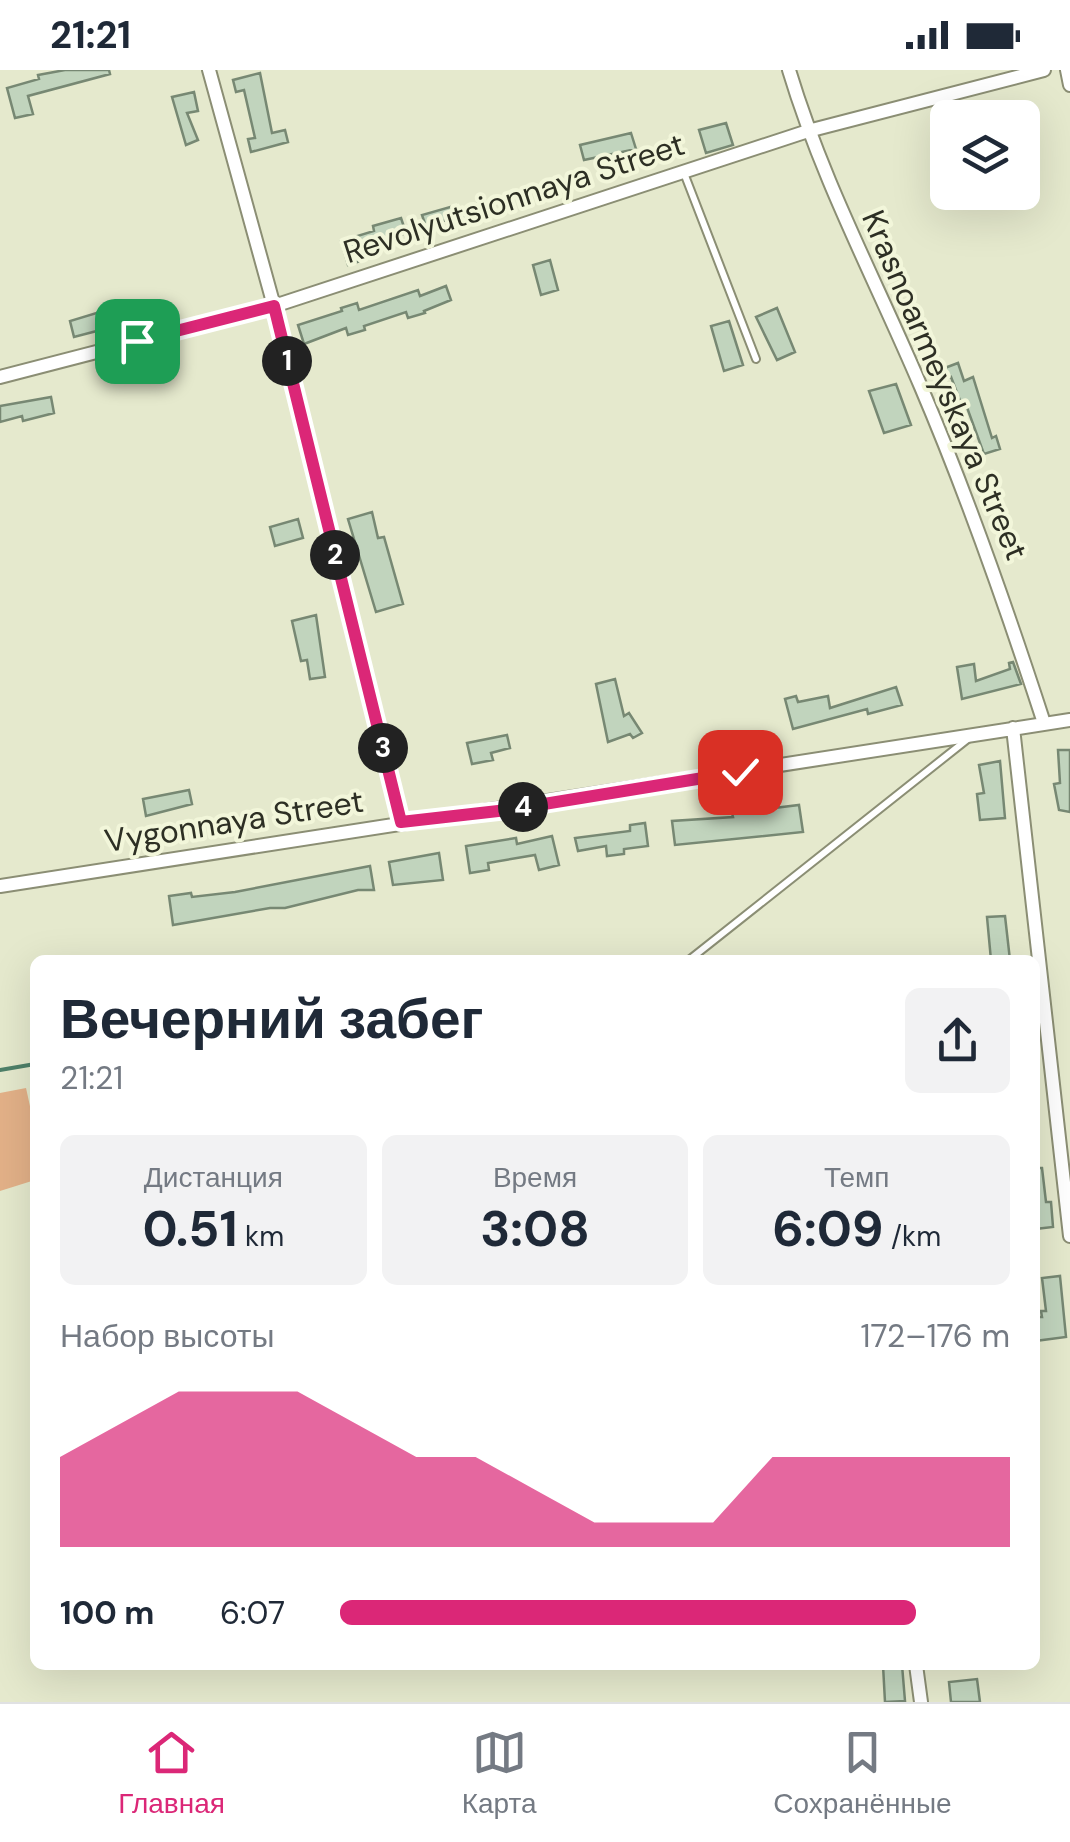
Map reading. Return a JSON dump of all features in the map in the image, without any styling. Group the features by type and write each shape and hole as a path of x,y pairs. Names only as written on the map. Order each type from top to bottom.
{"street":[{"path":"209,70 274,306 401,822"},
{"name":"Krasnoarmeyskaya Street","path":"789,70 808,132 921,387 994,571 1044,723"},
{"name":"Revolyutsionnaya Street","path":"0,377 274,306 808,132 1044,70"},
{"path":"1066,70 1070,85"},
{"name":"Vygonnaya Street","path":"0,886 1070,720"},
{"path":"1012,728 1038,955"},
{"path":"1040,973 1070,1236"},
{"path":"917,1670 921,1702"}],"lane":[{"path":"684,172 756,358"},
{"path":"695,955 974,734"}],"shaded area":[{"path":"26,1088 30,1106 30,1182 0,1191 0,1093"}],"building":[{"path":"65,70 109,70 110,74 28,96 33,114 15,118 7,88 39,79 38,75"},
{"path":"260,73 272,133 285,130 288,142 251,152 248,139 255,138 244,90 236,92 233,80"},
{"path":"194,92 198,111 187,113 198,140 186,145 172,97"},
{"path":"726,123 733,145 706,153 699,130"},
{"path":"631,133 636,149 584,160 580,145"},
{"path":"479,203 485,218 451,230 446,220 426,227 422,215 457,205 458,211"},
{"path":"401,218 406,233 361,249 364,260 348,265 341,241"},
{"path":"550,260 558,290 541,295 533,265"},
{"path":"446,286 451,300 425,313 408,318 406,312 364,326 365,330 348,335 346,328 304,344 298,325 357,303 359,310 418,290 420,296"},
{"path":"777,308 795,352 777,360 756,317"},
{"path":"103,311 108,328 74,337 70,321"},
{"path":"729,321 743,365 724,371 711,326"},
{"path":"958,363 964,381 973,377 992,438 996,436 1000,449 984,454 965,402 961,403 951,377 946,379 942,369"},
{"path":"896,384 911,425 884,433 869,391"},
{"path":"51,397 54,413 0,422 0,406"},
{"path":"372,512 378,538 384,537 403,604 376,612 348,519"},
{"path":"298,519 303,538 275,546 270,527"},
{"path":"316,615 325,677 310,679 307,660 301,661 292,621"},
{"path":"1013,662 1021,684 962,699 957,667 974,664 976,681 1010,669 1009,663"},
{"path":"615,679 624,716 629,713 642,733 608,742 596,684"},
{"path":"896,687 902,705 868,714 867,709 793,729 785,699 796,696 798,702 828,696 830,708"},
{"path":"507,735 510,748 491,753 493,760 472,764 467,743"},
{"path":"1058,750 1070,750 1070,812 1059,810 1054,784 1060,783"},
{"path":"1000,761 1005,818 980,820 977,794 984,793 979,765"},
{"path":"189,790 192,804 146,816 143,799"},
{"path":"799,805 803,832 675,845 672,821 733,817 732,813"},
{"path":"645,823 648,846 607,856 606,846 578,851 575,838 630,831 630,825"},
{"path":"552,836 559,865 539,870 535,855 488,863 489,870 470,873 466,846 516,838 517,844"},
{"path":"439,853 443,880 393,885 389,862"},
{"path":"370,866 374,890 173,925 169,896 235,892"},
{"path":"1005,916 1009,955 991,955 987,917"},
{"path":"1040,1168 1046,1202 1051,1202 1053,1227 1040,1228"},
{"path":"1060,1276 1066,1337 1040,1340 1041,1311 1046,1311 1042,1278"},
{"path":"883,1670 902,1670 905,1701 885,1702"},
{"path":"977,1679 980,1702 951,1702 949,1682"}],"waterway":[{"path":"0,1070 30,1065"}],"route":[{"path":"137,341 274,306 401,822 507,810 740,772"}]}
